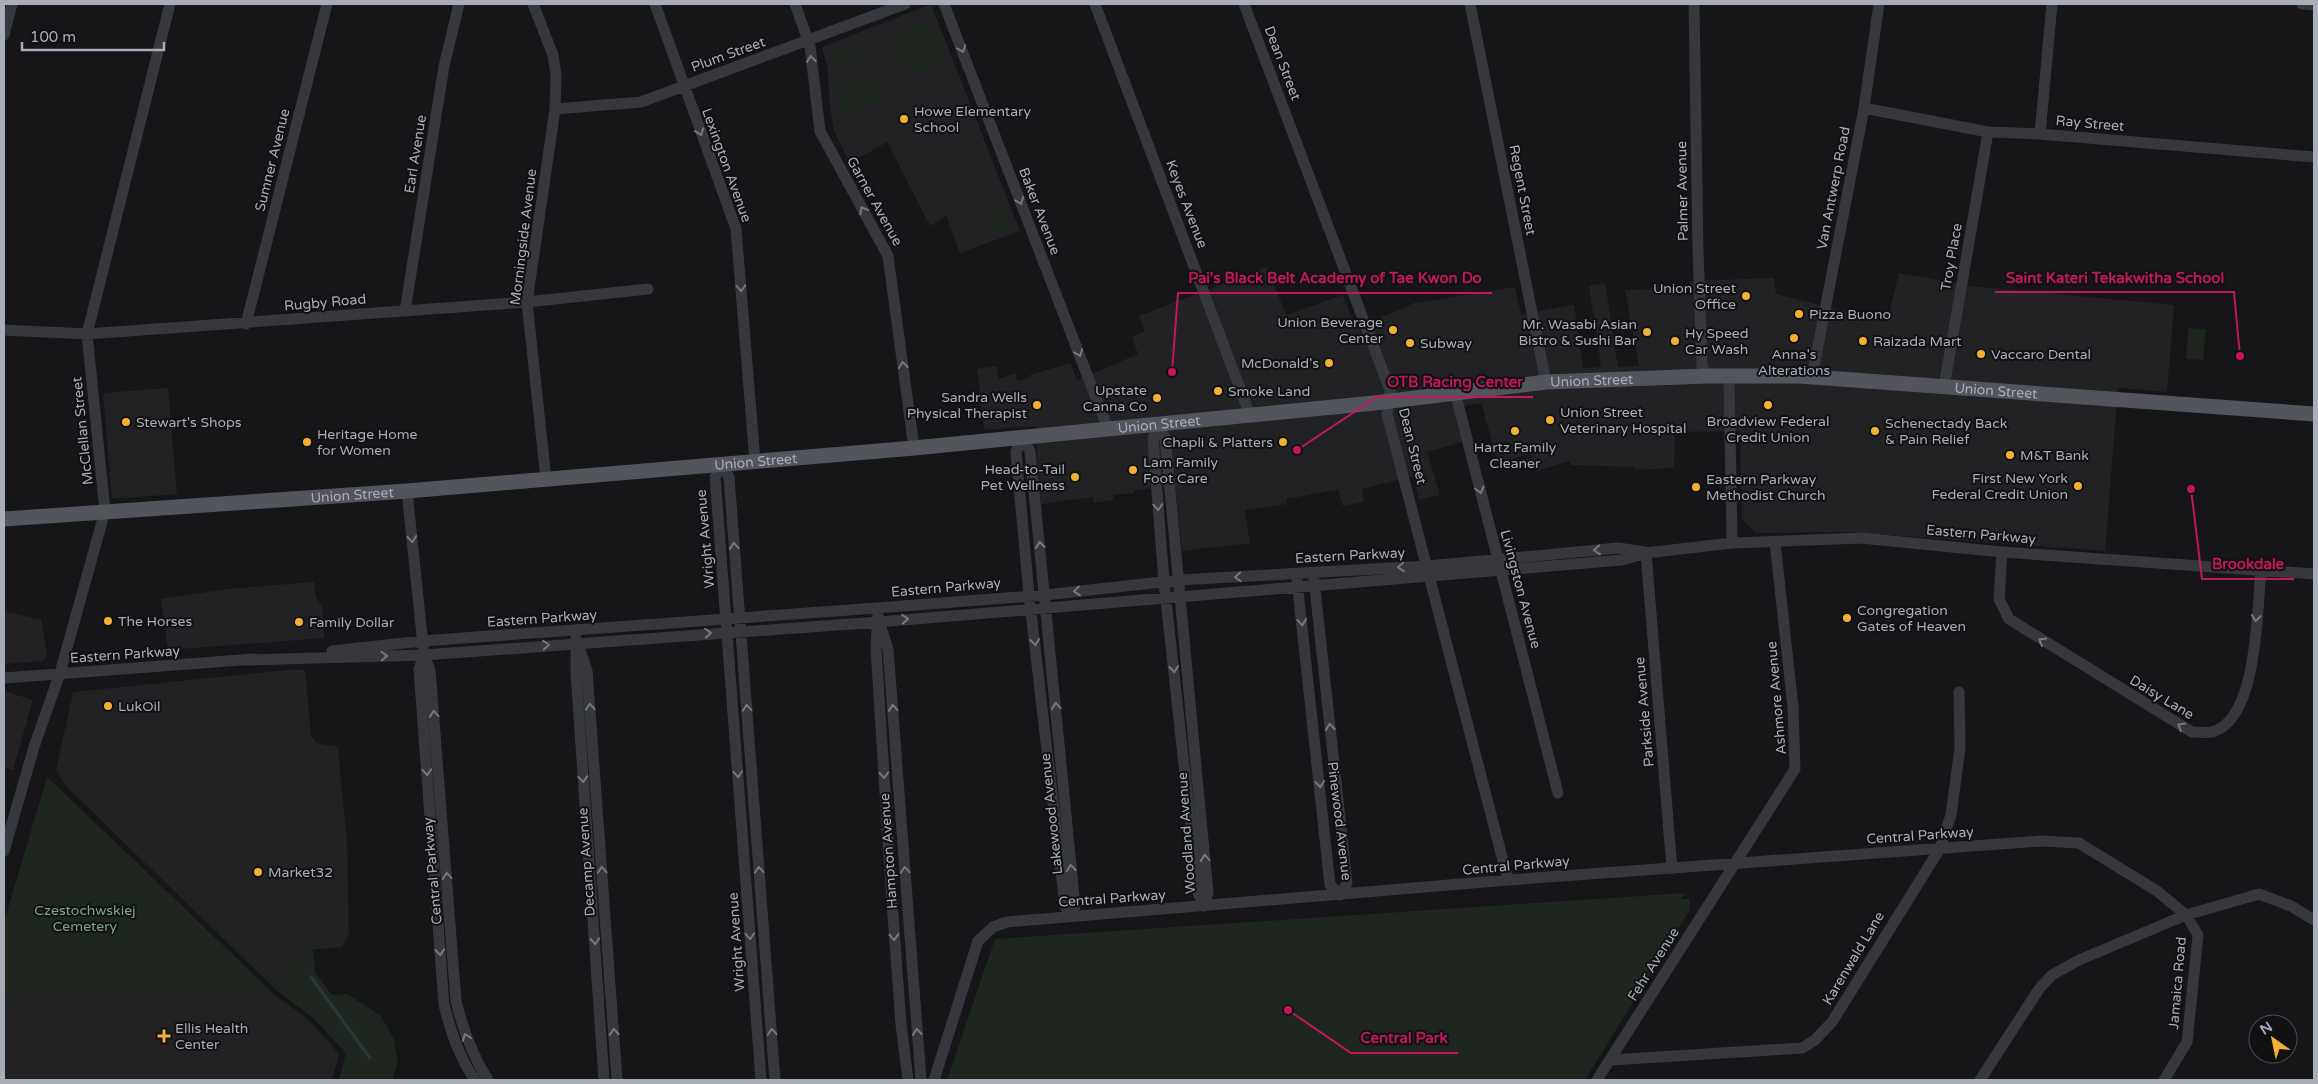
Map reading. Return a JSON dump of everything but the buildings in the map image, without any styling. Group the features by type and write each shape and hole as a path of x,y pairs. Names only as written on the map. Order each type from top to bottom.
{"main road":[{"name":"Union Street","path":"4,519 408,491 914,448 1387,401 1546,382 1706,376 1812,377 2314,414"}],"street":[{"path":"4,35 12,4"},
{"name":"McClellan Street","path":"4,851 34,747 60,673 105,512 87,334 170,4"},
{"name":"Sumner Avenue","path":"246,324 327,4"},
{"name":"Earl Avenue","path":"405,311 444,66 459,4"},
{"name":"Morningside Avenue","path":"533,4 553,55 556,75 556,109 527,302 546,479"},
{"name":"Lexington Avenue","path":"654,4 736,229 756,461"},
{"name":"Garner Avenue","path":"795,4 808,40 820,131 888,256 914,448"},
{"name":"Plum Street","path":"556,109 641,102 905,4"},
{"name":"Baker Avenue","path":"944,4 1108,429"},
{"name":"Keyes Avenue","path":"1095,4 1250,415"},
{"name":"Dean Street","path":"1244,4 1390,390 1387,401 1387,414 1508,880"},
{"name":"Regent Street","path":"1470,4 1546,382"},
{"name":"Palmer Avenue","path":"1694,4 1698,250 1702,366 1706,376"},
{"name":"Van Antwerp Road","path":"1812,377 1864,108 1879,4"},
{"path":"2040,134 2052,4"},
{"path":"2302,4 2314,4"},
{"name":"Ray Street","path":"1864,108 1988,132 2040,134 2314,158"},
{"name":"Troy Place","path":"1944,387 1988,132"},
{"name":"Rugby Road","path":"4,330 87,334 246,324 527,302 648,290"},
{"path":"1729,377 1732,543"},
{"name":"Livingston Avenue","path":"1455,392 1558,793"},
{"name":"Woodland Avenue","path":"1158,424 1165,438 1179,580 1208,893 1204,906"},
{"name":"Woodland Avenue","path":"1158,424 1153,439 1164,582 1198,893 1204,906"},
{"name":"Lakewood Avenue","path":"1021,438 1030,450 1046,601 1075,906 1071,916"},
{"name":"Lakewood Avenue","path":"1021,438 1016,452 1029,595 1065,906 1071,916"},
{"name":"Wright Avenue","path":"762,1080 715,477 721,465 729,477 776,1080"},
{"name":"Central Parkway","path":"408,491 422,641 424,654 430,670 456,1001 464,1033 474,1058 488,1080"},
{"path":"1023,516 1036,516"},
{"name":"Eastern Parkway","path":"4,678 248,660 424,654 741,630 878,622 1031,608 1046,601 1179,580 1314,573 1429,570 1501,571 1622,560 1646,553 1732,543 1861,538 2002,552 2314,574"},
{"name":"Ashmore Avenue","path":"1734,864 1795,770 1793,707 1775,542"},
{"name":"Eastern Parkway","path":"248,660 422,641 576,631 1029,595 1046,601 1166,597 1315,586 1498,559 1618,548 1646,553"},
{"name":"Daisy Lane","path":"2002,552 1999,599 2009,619 2192,732 2210,732 2223,726 2236,714 2243,699 2252,662 2261,569"},
{"name":"Parkside Avenue","path":"1646,553 1672,869"},
{"name":"Pinewood Avenue","path":"1296,574 1330,885 1340,896 1346,883 1314,573"},
{"name":"Hampton Avenue","path":"877,608 876,648 892,902 901,1024 908,1080"},
{"name":"Hampton Avenue","path":"878,622 888,649 921,1080"},
{"name":"Decamp Avenue","path":"576,631 576,672 604,1080"},
{"name":"Decamp Avenue","path":"577,643 588,670 617,1080"},
{"name":"Central Parkway","path":"424,654 419,669 444,1005 452,1037 475,1080"},
{"name":"Karenwald Lane","path":"1610,1060 1802,1048 1815,1040 1832,1022 1939,850 1951,815 1960,748 1959,692"},
{"name":"Central Parkway","path":"934,1080 978,940 994,927 1007,922 1340,896 1508,880 1939,850 2042,840 2078,843 2157,891 2186,915"},
{"name":"Fehr Avenue","path":"1597,1080 1734,864"},
{"path":"1980,1080 2039,989 2052,975 2079,960 2186,915 2259,894 2291,906 2314,920"},
{"name":"Jamaica Road","path":"2164,1080 2187,1042 2198,934 2186,915"}],"shaded area":[{"name":"Howe Elementary School","path":"931,4 1020,231 960,253 946,216 930,226 887,142 850,163 834,131 827,65 822,47"},
{"path":"1267,267 1286,315 1343,295 1356,328 1414,303 1515,287 1521,315 1574,304 1583,368 1601,367 1589,286 1605,283 1618,367 1639,366 1625,290 1690,289 1690,281 1774,278 1776,294 1887,322 1899,273 1971,286 2174,305 2167,392 2118,388 2105,551 1850,532 1755,533 1742,519 1740,431 1675,432 1674,468 1635,470 1635,467 1571,465 1570,461 1536,471 1531,454 1498,462 1481,403 1464,406 1463,442 1427,452 1440,495 1419,500 1413,476 1362,489 1364,502 1343,506 1338,490 1286,499 1287,504 1245,510 1250,543 1182,551 1175,486 1134,490 1134,493 1113,495 1113,500 1094,503 1093,497 1041,504 1035,426 984,430 977,369 997,366 999,379 1015,373 1018,381 1030,377 1030,375 1070,363 1077,380 1138,354 1132,337 1145,331 1139,316"},
{"path":"168,388 177,494 112,499 103,393"},
{"path":"314,582 316,598 322,605 324,638 168,650 161,599 227,589"},
{"path":"4,612 41,619 47,655 43,661 4,664"},
{"path":"288,670 305,670 311,735 316,743 338,747 347,844 349,935 342,947 297,951 281,986 276,990 66,786 56,771 73,692"},
{"path":"4,691 33,700 13,770 4,767"},
{"name":"Ellis Health Center","path":"4,993 275,995 307,1018 339,1054 332,1080 4,1080"}],"green space":[{"path":"925,23 936,27 948,65 921,74 900,64 891,37"},
{"path":"854,43 859,57 838,65 833,50"},
{"path":"876,72 887,97 841,113 835,90 837,87 842,83 857,81"},
{"path":"996,207 1005,212 1010,228 989,233 987,222 990,210"},
{"path":"2188,328 2206,329 2203,360 2186,359"},
{"name":"Czestochwskiej Cemetery","path":"47,777 275,995 4,993 4,922"},
{"path":"1685,893 1681,899 1690,899 1689,911 1585,1080 947,1080 995,939"},
{"path":"313,950 315,972 332,995 347,994 380,1015 393,1037 398,1063 392,1080 339,1080 346,1053 313,1018 276,990 281,986 297,951"}],"waterway":[{"path":"311,977 370,1058"}],"place":[{"name":"Howe Elementary School","path":"904,119"},
{"name":"Union Street Office","path":"1746,296"},
{"name":"Pizza Buono","path":"1799,314"},
{"name":"Union Beverage Center","path":"1393,330"},
{"name":"Mr. Wasabi Asian Bistro & Sushi Bar","path":"1647,332"},
{"name":"Anna's Alterations","path":"1794,338"},
{"name":"Hy Speed Car Wash","path":"1675,341"},
{"name":"Raizada Mart","path":"1863,341"},
{"name":"Subway","path":"1410,343"},
{"name":"Vaccaro Dental","path":"1981,354"},
{"name":"Saint Kateri Tekakwitha School","path":"2240,356"},
{"name":"McDonald's","path":"1329,363"},
{"name":"Pai's Black Belt Academy of Tae Kwon Do","path":"1172,372"},
{"name":"Smoke Land","path":"1218,391"},
{"name":"Upstate Canna Co","path":"1157,398"},
{"name":"Sandra Wells Physical Therapist","path":"1037,405"},
{"name":"Broadview Federal Credit Union","path":"1768,405"},
{"name":"Union Street Veterinary Hospital","path":"1550,420"},
{"name":"Stewart's Shops","path":"126,422"},
{"name":"Hartz Family Cleaner","path":"1515,431"},
{"name":"Schenectady Back & Pain Relief","path":"1875,431"},
{"name":"Heritage Home for Women","path":"307,442"},
{"name":"Chapli & Platters","path":"1283,442"},
{"name":"OTB Racing Center","path":"1297,450"},
{"name":"M&T Bank","path":"2010,455"},
{"name":"Lam Family Foot Care","path":"1133,470"},
{"name":"Head-to-Tail Pet Wellness","path":"1075,477"},
{"name":"First New York Federal Credit Union","path":"2078,486"},
{"name":"Eastern Parkway Methodist Church","path":"1696,487"},
{"name":"Brookdale","path":"2191,489"},
{"name":"Congregation Gates of Heaven","path":"1847,618"},
{"name":"The Horses","path":"108,621"},
{"name":"Family Dollar","path":"299,622"},
{"name":"LukOil","path":"108,706"},
{"name":"Market32","path":"258,872"},
{"name":"Central Park","path":"1288,1010"},
{"name":"Ellis Health Center","path":"164,1036"}]}
